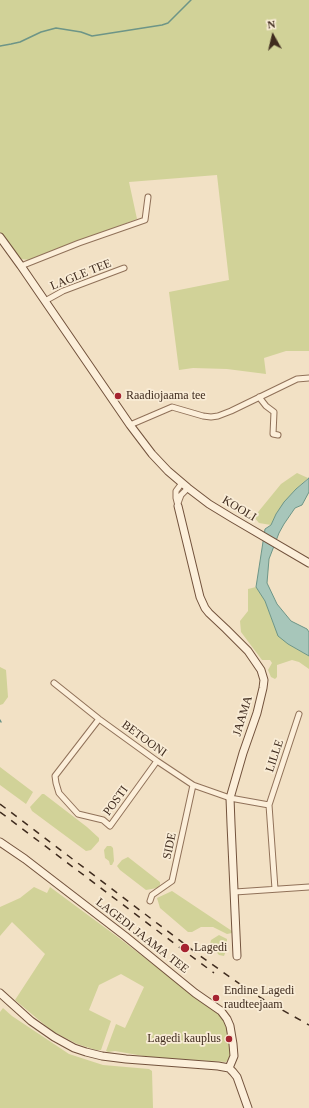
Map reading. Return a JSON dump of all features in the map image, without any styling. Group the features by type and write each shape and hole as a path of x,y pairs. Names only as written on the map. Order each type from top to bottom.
{"street":[{"path":"21,266 79,243 145,220 148,197"},
{"name":"KOOLI","path":"0,238 21,266 130,425 152,454 168,471 188,488 226,515 309,563"},
{"name":"LAGLE TEE","path":"45,301 63,291 124,268"},
{"path":"130,425 172,407 211,417 231,411 297,379 309,378"},
{"path":"259,397 266,406 274,412 273,434 278,435"},
{"name":"JAAMA","path":"182,483 176,491 176,498 200,597 209,613 248,651 261,670 264,680 257,713 243,753 230,798 237,956"},
{"path":"178,506 178,500 188,488"},
{"name":"BETOONI","path":"54,683 99,719 193,785 230,798"},
{"name":"LILLE","path":"275,889 270,805 299,714"},
{"name":"POSTI","path":"99,719 55,776 59,793 78,814 103,820 110,826 157,761"},
{"name":"SIDE","path":"150,901 152,895 172,881 193,785"},
{"path":"230,798 270,805"},
{"name":"LAGEDI JAAMA TEE","path":"0,842 31,864 221,1011 230,1026 233,1044 234,1056 229,1068"},
{"path":"235,892 309,887"},
{"path":"0,992 32,1021 54,1037 74,1048 86,1052 126,1059 229,1068 237,1077 248,1108"}],"green space":[{"path":"0,0 309,0 309,351 286,351 264,358 266,374 227,369 193,368 179,370 169,292 229,280 217,175 129,182 137,219 31,260 19,259 0,232"},
{"path":"297,473 308,478 296,489 276,514 271,525 259,523 254,517 281,484"},
{"path":"256,587 265,601 274,625 288,644 309,656 309,669 299,662 292,660 277,665 277,677 275,679 271,677 268,670 272,663 270,660 262,660 241,632 240,621 248,611 248,589"},
{"path":"0,667 6,670 8,697 3,704 0,705"},
{"path":"0,767 33,792 26,804 0,785"},
{"path":"42,794 87,827 99,838 99,841 91,850 86,851 32,811 30,807"},
{"path":"107,846 111,846 113,848 114,861 112,865 110,865 109,861 105,858 104,850"},
{"path":"128,857 160,882 160,885 157,888 146,890 120,870 117,866 122,860"},
{"path":"34,887 47,893 50,887 220,1015 227,1031 231,1056 226,1062 149,1057 115,1051 106,1051 116,1024 125,1028 144,987 121,974 99,985 89,1010 111,1021 101,1050 96,1050 77,1044 52,1031 15,1000 45,954 12,922 0,936 0,907 20,898"},
{"path":"172,891 232,931 232,933 227,934 213,927 201,927 192,932 188,932 160,908 157,898"},
{"path":"219,935 227,939 227,948 224,956 219,955 210,945 211,940"},
{"path":"3,1008 12,1016 69,1054 103,1065 149,1069 152,1071 153,1108 0,1108 0,1012"}],"shaded area":[{"path":"309,478 309,492 302,505 295,508 279,533 269,559 267,583 277,604 291,621 307,629 309,632 309,656 288,644 278,636 265,601 256,587 265,529 271,525 284,502"}],"waterway":[{"path":"0,46 20,42 41,32 56,28 81,32 92,36 162,25 168,23 191,0"}],"railway":[{"path":"0,804 199,955 261,998 309,1025"},
{"path":"0,812 214,973"}],"place":[{"name":"Raadiojaama tee","path":"118,396"},
{"name":"Lagedi","path":"185,948"},
{"name":"Endine Lagedi raudteejaam","path":"216,998"},
{"name":"Lagedi kauplus","path":"229,1039"}]}
